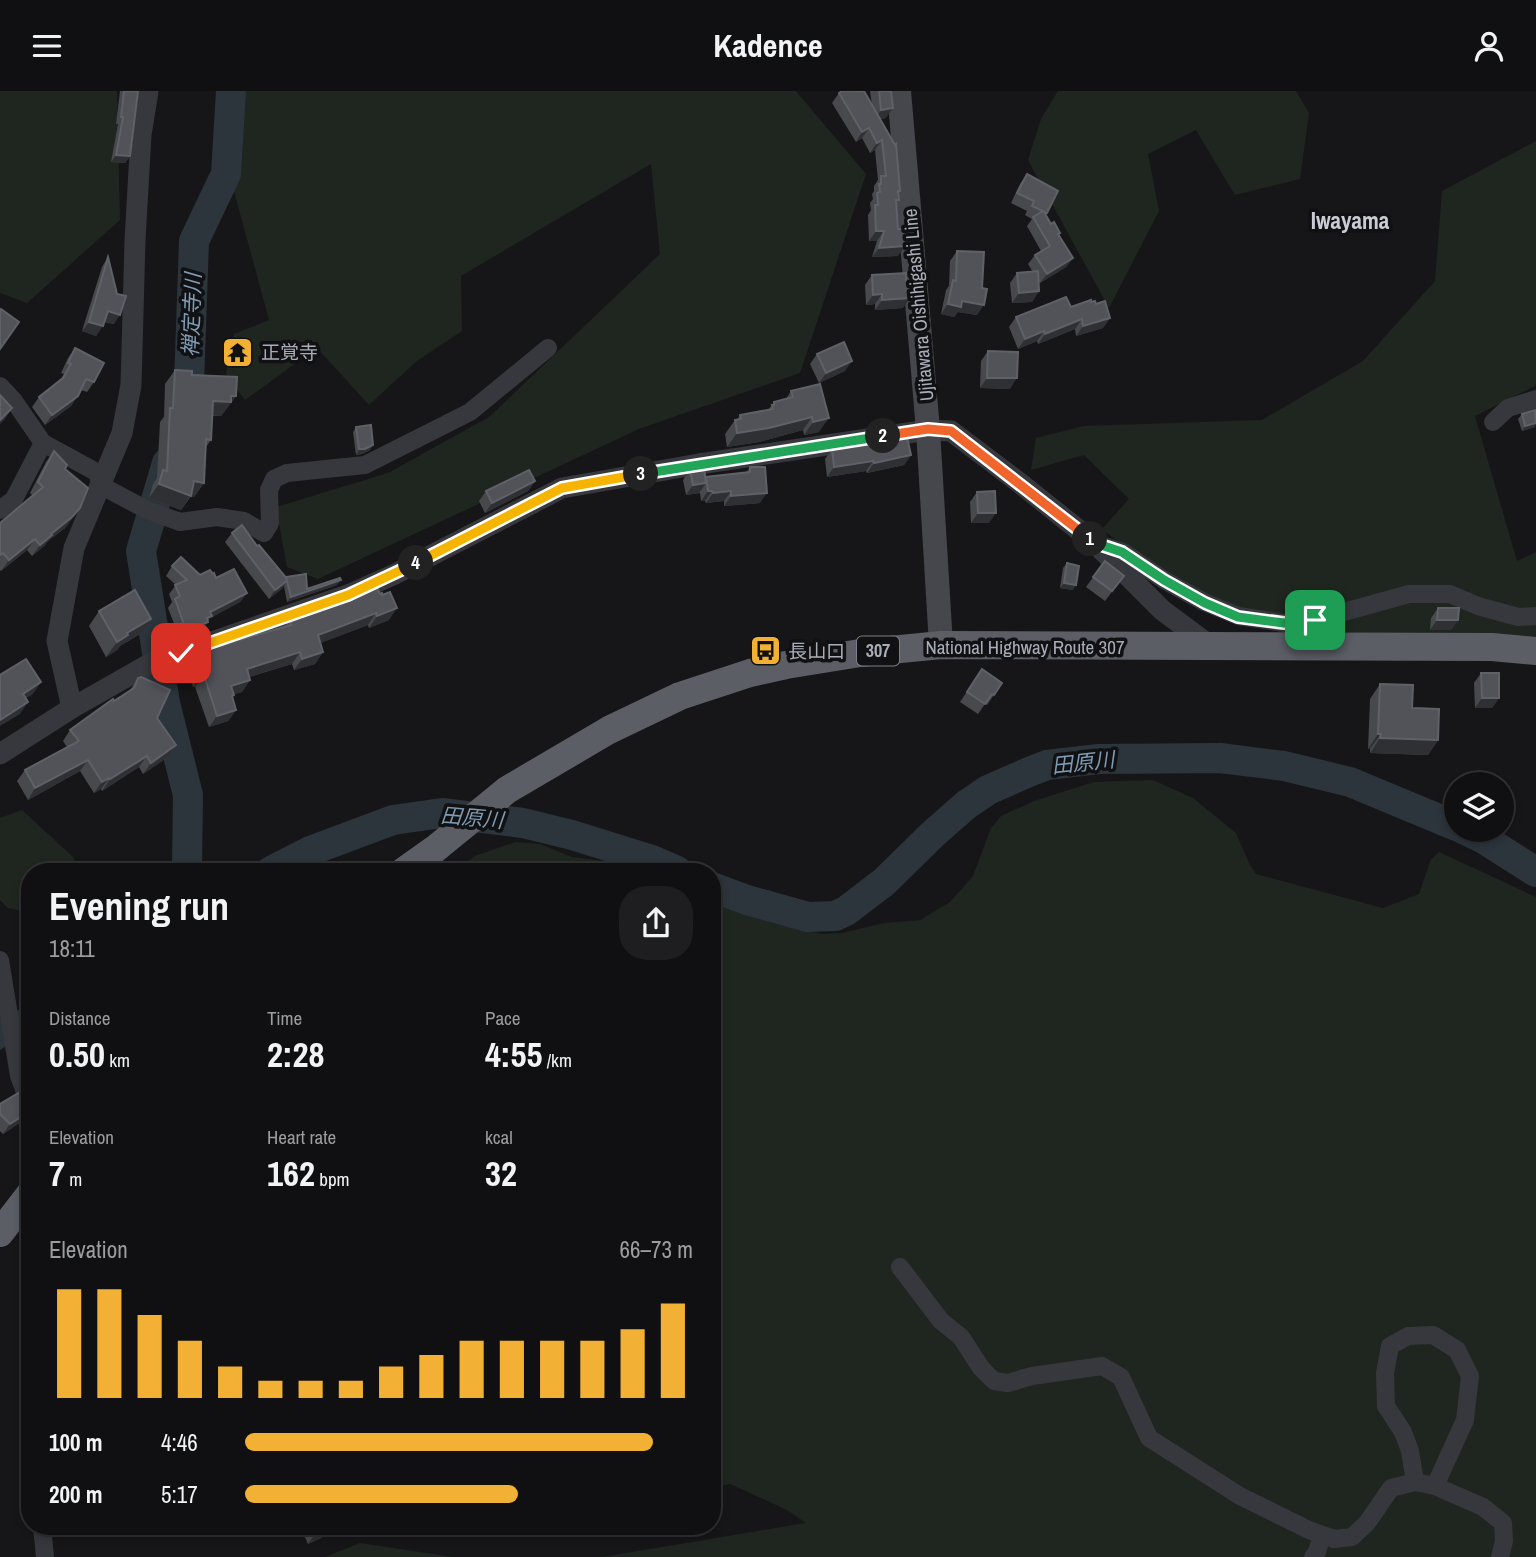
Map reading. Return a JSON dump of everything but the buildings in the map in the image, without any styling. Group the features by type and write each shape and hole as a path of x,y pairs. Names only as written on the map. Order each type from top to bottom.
{"highway":[{"name":"National Highway Route 307","path":"415,863 507,790 609,730 680,696 715,684 750,673 822,658 941,645 1492,647 1536,651"},
{"path":"0,1233 21,1206"}],"main road":[{"name":"Ujitawara Oishihigashi Line","path":"899,91 928,429 941,645"}],"street":[{"path":"72,708 57,641 74,548 121,433 131,385 141,135 148,91"},
{"path":"100,485 146,510 180,522 217,517 244,521 264,533 270,523 270,490 274,479 287,473 365,465 470,412 548,348"},
{"path":"0,386 14,401 43,443 98,473 100,485"},
{"path":"1493,422 1508,408 1536,400"},
{"path":"0,754 72,708 151,663 348,595 395,574 562,488 928,429 951,431 1095,543 1162,610 1209,645"},
{"path":"0,510 15,499 43,443"},
{"path":"1095,543 1122,552 1205,603 1238,617 1284,623 1315,620 1409,594 1450,594 1518,617 1536,616"},
{"path":"1,968 21,1081"},
{"path":"900,1268 941,1321 961,1337 981,1368 994,1381 1008,1383 1032,1376 1102,1366 1121,1377 1149,1438 1240,1496 1310,1530 1335,1539 1352,1537 1367,1523 1391,1488 1415,1482 1435,1486 1483,1507 1503,1523 1504,1541 1500,1557"},
{"path":"1415,1482 1410,1451 1403,1432 1385,1405 1384,1373 1390,1346 1408,1336 1433,1335 1457,1350 1470,1376 1465,1420 1435,1486"},
{"path":"43,1535 45,1557"},
{"path":"1313,1557 1322,1535"}],"shaded area":[{"path":"0,91 117,91 120,220 27,303 0,293"},
{"path":"243,91 796,91 866,174 800,373 639,429 318,579 287,567 276,507 388,473 489,417 660,254 651,164 461,276 462,331 417,361 369,405 317,348 245,400 226,374 234,334 269,320 232,184"},
{"path":"1058,91 1296,91 1309,113 1300,179 1235,195 1196,130 1148,154 1159,211 1109,308 1028,160 1041,119"},
{"path":"1536,141 1536,383 1535,386 1475,416 1517,561 1536,552 1536,643 1329,631 1208,613 1102,529 1129,499 1084,455 1031,470 1036,438 1084,426 1262,420 1363,361 1435,281 1442,191"},
{"path":"1153,780 1193,798 1236,833 1256,874 1383,908 1419,894 1431,859 1439,852 1536,897 1536,1557 602,1557 806,1523 785,1509 730,1484 721,1486 721,904 821,934 920,920 950,902 973,876 991,828 1001,816 1034,801 1094,782"},
{"path":"22,810 73,857 76,863 21,863 21,911 8,908 0,900 0,818"},
{"path":"515,842 540,844 572,857 621,863 465,863 475,856"},
{"path":"21,1009 21,1037 0,1050 0,1018"},
{"path":"360,1543 453,1557 325,1557"}],"waterway":[{"name":"禅定寺川","path":"181,411 189,384 194,241 226,174 231,91"},
{"name":"禅定寺川","path":"167,463 141,551 165,703 188,795 187,863"},
{"name":"田原川","path":"721,890 808,917 835,916 846,911 884,882 933,834 988,790 1047,765 1099,759 1220,758 1284,766 1350,782 1444,821"},
{"name":"田原川","path":"287,863 310,851 393,820 442,813 523,823 572,835 659,863"},
{"name":"田原川","path":"1489,842 1536,872"}],"place":[{"name":"正覚寺","path":"238,352"},
{"name":"長山口","path":"765,651"}],"district":[{"name":"Iwayama","path":"1350,221"}],"route":[{"path":"181,653 348,595 395,574 562,488 928,429 951,431 1095,543 1122,552 1205,603 1238,617 1284,623 1315,620"}]}
